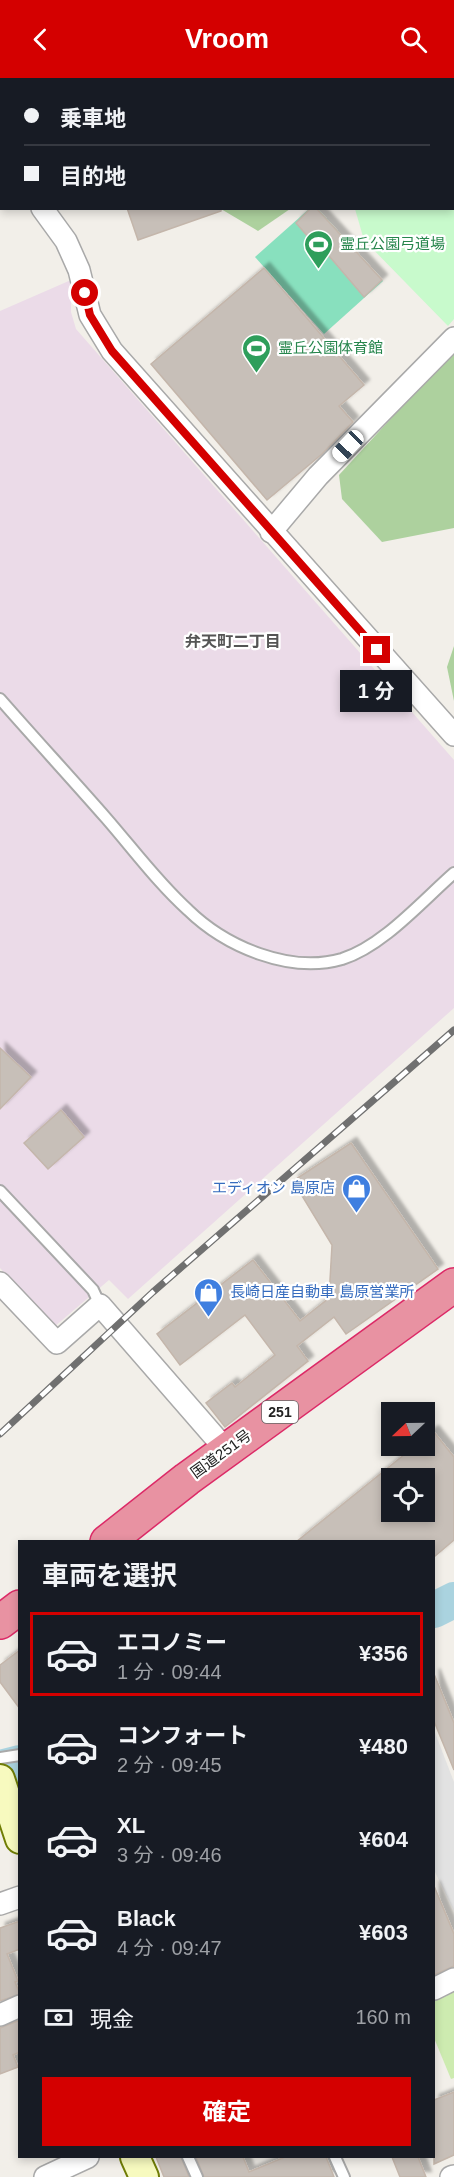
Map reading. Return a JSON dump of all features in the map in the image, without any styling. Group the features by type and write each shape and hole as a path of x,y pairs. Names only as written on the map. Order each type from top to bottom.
{"highway":[{"name":"国道251号","path":"110,1540 226,1451 454,1285"},
{"path":"0,1622 18,1608"}],"street":[{"path":"44,210 66,240 79,270 90,315 112,351 454,735"},
{"path":"271,532 318,476 454,338"},
{"path":"0,1283 57,1343 100,1305 226,1451"},
{"path":"0,1780 14,1836"},
{"path":"0,1904 18,1898"},
{"path":"435,1988 454,1979"},
{"path":"0,2015 18,2007"},
{"path":"45,2177 86,2158"},
{"path":"135,2158 144,2177"}],"lane":[{"path":"0,699 187,910 229,939 254,952 312,963 328,962 359,952 375,942 454,873"},
{"path":"0,1191 93,1290 100,1305"},
{"path":"0,1758 18,1755"},
{"path":"188,2158 197,2177"},
{"path":"335,2158 344,2177"}],"shaded area":[{"path":"71,280 71,312 76,329 454,760 454,1008 128,1299 109,1280 54,1327 0,1268 0,311"},
{"path":"435,1733 454,1782 454,1911 435,1872"}],"green space":[{"path":"223,210 289,210 258,231"},
{"name":"霊丘公園弓道場","path":"308,210 319,210 383,281 324,334 255,257"},
{"path":"355,210 454,210 454,319 448,326 364,240"},
{"path":"454,350 454,528 382,542 342,499 339,475"},
{"path":"454,646 454,701 447,667"},
{"path":"454,1983 454,2078 451,2079 435,2040 435,1992"}],"building":[{"path":"128,210 221,210 221,211 138,240"},
{"path":"309,210 318,210 382,280 364,297 312,236 309,238 296,223"},
{"name":"霊丘公園体育館","path":"264,268 364,385 339,406 353,422 322,454 267,500 151,364"},
{"path":"0,1048 31,1077 0,1109"},
{"path":"61,1110 84,1137 48,1169 24,1143"},
{"path":"351,1143 438,1269 346,1334 334,1317 297,1346 308,1361 225,1427 206,1403 232,1383 235,1387 275,1355 245,1315 180,1365 157,1334 253,1260 300,1321 329,1298 332,1245 293,1181"},
{"path":"435,1433 454,1457 454,1540 435,1556 435,1540 298,1540 381,1473 381,1522 435,1522 435,1468 388,1468 403,1456 435,1456"},
{"path":"18,1652 18,1706 0,1682 0,1665"},
{"path":"435,1676 454,1723 454,1770 435,1723"},
{"path":"435,1888 454,1934 454,1966 435,1975"},
{"path":"18,1922 18,1950 7,1954 18,1981 15,1982 18,1995 0,2001 0,1928"},
{"path":"18,2021 18,2053 13,2055 18,2067 0,2074 0,2028"},
{"path":"454,2092 454,2155 434,2164 435,2158 435,2100"},
{"path":"156,2158 181,2158 189,2177 164,2177"},
{"path":"196,2158 243,2158 249,2172 283,2158 326,2158 334,2177 204,2177"},
{"path":"392,2158 418,2158 426,2177 400,2177"}],"waterway":[{"path":"435,1610 454,1600"},
{"path":"0,1768 18,1764"}],"railway":[{"path":"0,1434 153,1292 454,1030"}],"place":[{"name":"霊丘公園弓道場","path":"319,270"},
{"name":"霊丘公園体育館","path":"257,374"},
{"name":"エディオン 島原店","path":"356,1214"},
{"name":"長崎日産自動車 島原営業所","path":"209,1318"}],"district":[{"name":"弁天町二丁目","path":"233,641"}],"route":[{"path":"85,293 90,315 112,351 377,650"}]}
